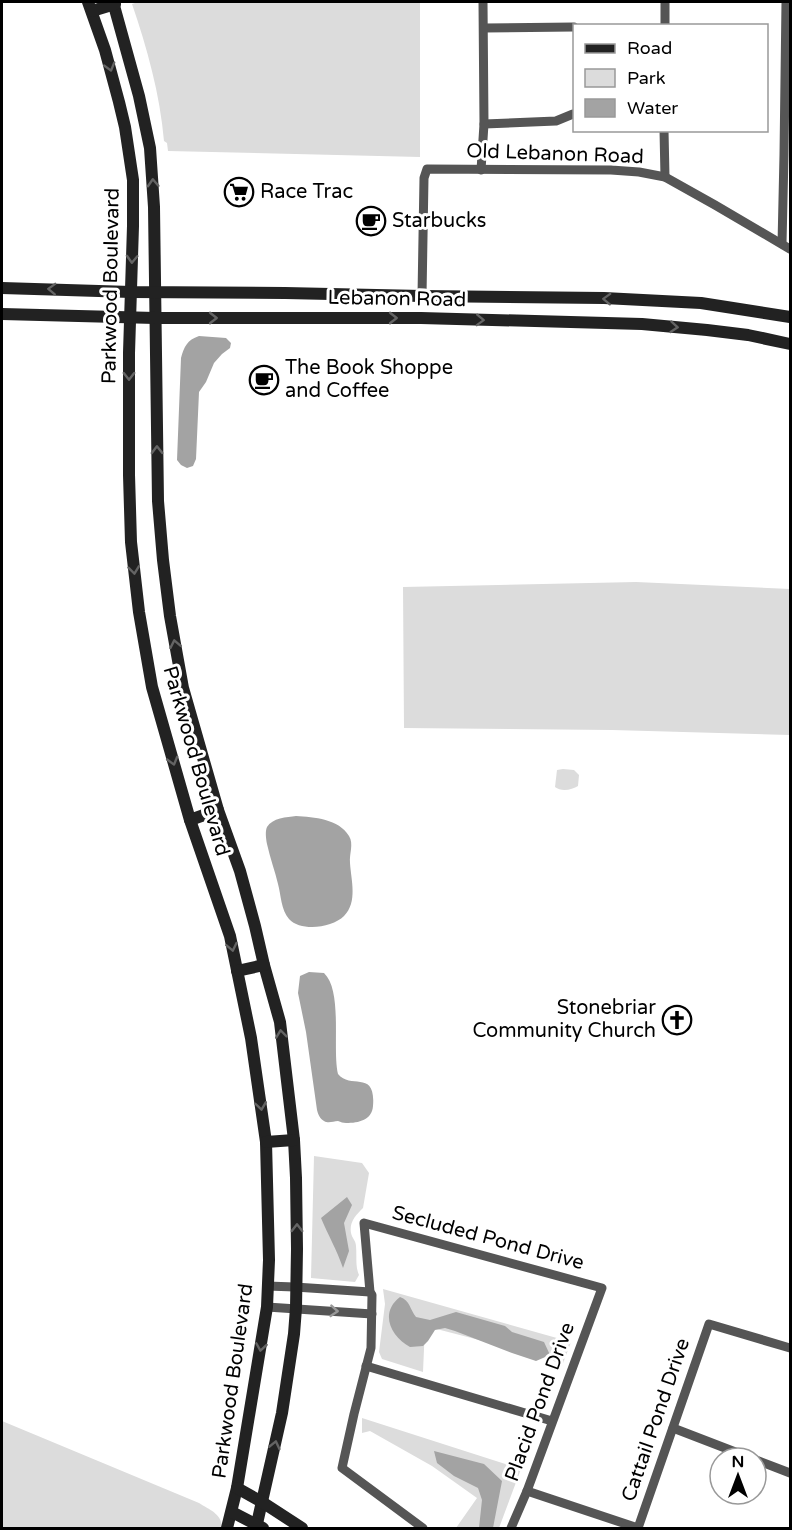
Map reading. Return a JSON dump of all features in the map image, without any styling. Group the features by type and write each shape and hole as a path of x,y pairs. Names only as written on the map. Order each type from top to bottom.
{"main road":[{"path":"90,6 114,3"},
{"name":"Parkwood Boulevard","path":"114,3 139,96 150,148 154,207 158,501 170,616 183,688 218,810 240,871 280,1022 294,1140 296,1178 294,1334 282,1413 262,1502 259,1527"},
{"name":"Parkwood Boulevard","path":"90,6 112,74 125,127 133,180 129,475 131,542 140,612 152,687 190,820 230,936 251,1038 267,1142 269,1260 267,1307 237,1488 227,1528"},
{"name":"Lebanon Road","path":"2,288 131,292 604,298 700,303 790,317"},
{"path":"421,318 422,296"},
{"name":"Lebanon Road","path":"2,314 155,318 421,318 642,324 748,335 790,344"},
{"path":"190,820 218,810"},
{"path":"237,971 264,965"},
{"path":"267,1142 294,1140"},
{"path":"237,1488 302,1528"},
{"path":"232,1512 259,1527"}],"street":[{"path":"481,170 484,124 483,2"},
{"path":"665,2 665,24"},
{"path":"782,244 786,2"},
{"path":"484,28 573,27"},
{"path":"484,124 556,121 573,114"},
{"path":"664,132 665,177"},
{"name":"Old Lebanon Road","path":"422,296 424,178 427,169 611,170 665,177 790,249"},
{"name":"Secluded Pond Drive","path":"370,1292 364,1223 602,1288"},
{"path":"267,1286 370,1292 372,1295 371,1348 342,1468 423,1528"},
{"name":"Placid Pond Drive","path":"511,1528 602,1288"},
{"path":"267,1307 372,1314"},
{"name":"Cattail Pond Drive","path":"638,1528 709,1324 790,1348"},
{"path":"366,1366 552,1421"},
{"path":"673,1428 720,1446"},
{"path":"768,1465 790,1473"},
{"path":"526,1491 638,1528"}],"green space":[{"path":"138,2 420,2 420,157 168,151 167,143 164,141 152,71 132,4"},
{"path":"636,582 790,589 790,735 404,728 403,587"},
{"path":"557,770 574,770 579,775 578,786 566,790 555,787"},
{"path":"314,1156 362,1163 369,1173 363,1208 351,1225 351,1233 356,1244 359,1275 355,1282 311,1278"},
{"path":"383,1289 571,1342 562,1366 549,1358 425,1326 423,1372 382,1359 379,1352 385,1304"},
{"path":"362,1418 521,1469 499,1528 456,1528 477,1498 432,1466 370,1431 362,1433"},
{"path":"2,1421 199,1503 218,1516 222,1528 2,1528"}],"water":[{"path":"199,336 226,338 231,343 230,348 214,363 199,392 196,459 193,466 187,468 177,460 181,358 187,344"},
{"path":"296,816 333,822 345,830 350,839 353,891 351,904 344,916 324,926 309,927 294,923 286,915 283,907 267,844 266,831 269,824 276,820"},
{"path":"309,972 324,973 330,981 335,1006 338,1074 349,1081 362,1082 371,1088 372,1111 367,1118 360,1121 328,1122 321,1119 318,1113 298,993 300,976"},
{"path":"347,1197 352,1205 344,1223 349,1251 343,1268 321,1218"},
{"path":"400,1297 408,1303 416,1317 430,1320 456,1312 505,1326 512,1332 544,1342 550,1355 536,1361 445,1328 435,1330 423,1346 410,1347 397,1337 390,1324 390,1310"},
{"path":"434,1451 484,1464 502,1481 493,1528 479,1528 482,1500 478,1488 454,1476 437,1463"}],"place":[{"name":"Race Trac","path":"239,192"},
{"name":"Starbucks","path":"371,221"},
{"name":"The Book Shoppe and Coffee","path":"264,380"},
{"name":"Stonebriar Community Church","path":"677,1020"}]}
